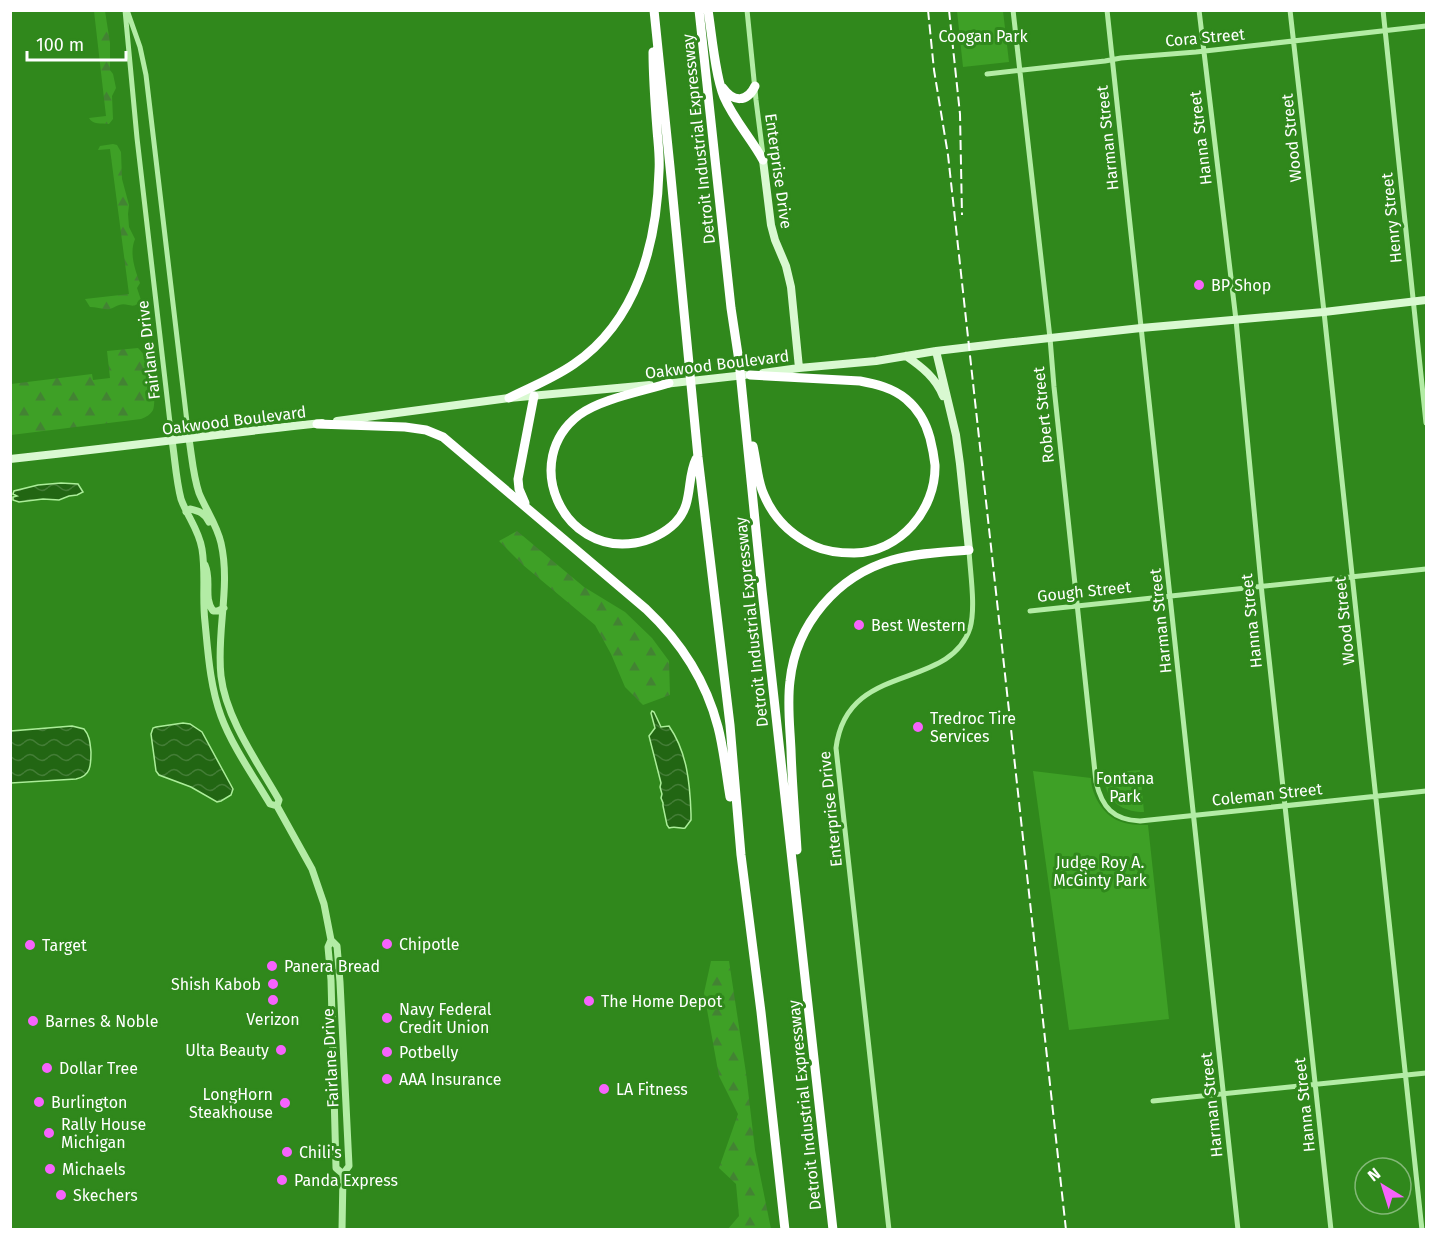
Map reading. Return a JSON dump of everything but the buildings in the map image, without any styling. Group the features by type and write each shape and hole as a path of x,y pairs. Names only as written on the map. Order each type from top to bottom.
{"highway":[{"name":"Detroit Industrial Expressway","path":"654,10 698,457 730,725 741,855 785,1230"},
{"path":"509,398 563,371 599,344 624,311 644,268 657,208 659,169 653,79 654,10"},
{"name":"Detroit Industrial Expressway","path":"699,10 833,1230"},
{"path":"708,10 719,80 724,95 730,110 763,160"},
{"path":"719,80 727,94 738,99 747,96 755,86"},
{"path":"745,420 754,449 760,484 774,513 786,529 821,549 840,553 862,553 882,548 915,524 926,504 933,485 935,465 932,445 927,427 918,411 906,399 877,384 860,381 750,375"},
{"path":"669,383 598,404 568,425 558,441 552,459 551,478 556,499 569,520 579,530 590,536 601,541 620,544 645,541 675,523 681,515 690,491 693,466 698,457"},
{"path":"528,508 519,489 518,479 534,396"},
{"path":"317,424 405,427 435,433 450,441 646,609 665,628 689,660 705,691 718,728 741,855"},
{"path":"796,891 798,853 792,792 788,698 792,663 804,632 825,602 847,582 864,572 908,556 969,550"}],"main road":[{"name":"Enterprise Drive","path":"763,160 771,225 791,287 800,368"},
{"name":"Oakwood Boulevard","path":"10,459 317,424 509,398 750,375 1050,338 1426,300"},
{"name":"Enterprise Drive","path":"936,351 956,435 969,550"},
{"path":"906,356 933,378 941,390 951,417"}],"street":[{"name":"Fairlane Drive","path":"126,10 140,47 146,75 194,476 221,543 224,564 224,608 220,644 221,676 225,696 241,733 279,800 278,806 312,869 324,904 332,940 337,946 349,1167 343,1174 342,1230"},
{"name":"Fairlane Drive","path":"126,10 137,138 178,487 186,512 202,546 207,649 215,695 221,716 236,745 270,804 278,806"},
{"name":"Enterprise Drive","path":"747,10 763,160"},
{"name":"Robert Street","path":"1012,10 1050,338 1096,782 1102,801 1112,812"},
{"name":"Harman Street","path":"1107,10 1238,1230"},
{"name":"Hanna Street","path":"1199,10 1236,320 1261,586 1331,1230"},
{"name":"Wood Street","path":"1290,10 1422,1230"},
{"name":"Henry Street","path":"1383,10 1426,423"},
{"name":"Cora Street","path":"987,74 1426,26"},
{"path":"186,512 190,509 200,512 207,518 224,564"},
{"name":"Enterprise Drive","path":"889,1230 836,748 843,721 860,699 876,688 942,661 953,654 963,643 970,629 972,616 969,550"},
{"path":"204,562 209,573 208,601 210,607 213,611 224,608"},
{"name":"Gough Street","path":"1030,611 1426,569"},
{"name":"Coleman Street","path":"1112,812 1131,821 1426,791"},
{"name":"Fairlane Drive","path":"332,940 328,947 336,1168 343,1174"},
{"path":"1153,1101 1426,1073"}],"green space":[{"path":"94,11 105,11 110,43 110,70 116,88 112,96 113,119 109,124 95,123 89,118 106,116"},
{"name":"Coogan Park","path":"957,11 1003,11 1009,62 963,67"},
{"path":"117,145 121,152 122,179 129,205 129,227 135,239 133,256 140,283 137,288 141,300 133,306 122,304 105,309 90,307 85,299 129,294 110,149 98,150 100,146"},
{"path":"138,348 148,361 153,379 154,407 148,416 141,419 11,435 11,384 92,374 93,380 110,378 107,351"},
{"path":"517,531 584,587 625,612 652,638 669,661 670,695 643,705 625,687 595,625 523,565 499,541"},
{"name":"Fontana Park","path":"1140,770 1144,812 1131,811 1115,803 1108,793 1105,782 1105,773"},
{"name":"Judge Roy A. McGinty Park","path":"1033,771 1091,778 1096,797 1108,814 1126,823 1148,825 1169,1019 1069,1030"},
{"path":"711,961 729,961 755,1150 771,1229 728,1229 739,1216 736,1184 719,1168 738,1114 719,1076 704,993"}],"water":[{"path":"78,484 83,492 59,500 19,502 13,500 13,497 17,496 13,494 14,491 38,485"},
{"path":"652,711 661,727 669,726 684,757 691,814 691,820 685,828 669,828 667,825 661,798 661,783 649,736 655,728"},
{"path":"190,724 202,732 233,789 231,795 221,801 217,802 191,787 159,775 156,771 151,734 153,728"},
{"path":"72,726 84,729 89,740 91,761 85,775 76,779 11,783 11,731"}],"railway":[{"path":"928,10 934,70 948,155 1066,1230"},
{"path":"949,10 960,114 962,215"}],"place":[{"name":"BP Shop","path":"1199,285"},
{"name":"Best Western","path":"859,625"},
{"name":"Tredroc Tire Services","path":"918,727"},
{"name":"Chipotle","path":"387,944"},
{"name":"Target","path":"30,945"},
{"name":"Panera Bread","path":"272,966"},
{"name":"Shish Kabob","path":"273,984"},
{"name":"Verizon","path":"273,1000"},
{"name":"The Home Depot","path":"589,1001"},
{"name":"Navy Federal Credit Union","path":"387,1018"},
{"name":"Barnes & Noble","path":"33,1021"},
{"name":"Ulta Beauty","path":"281,1050"},
{"name":"Potbelly","path":"387,1052"},
{"name":"Dollar Tree","path":"47,1068"},
{"name":"AAA Insurance","path":"387,1079"},
{"name":"LA Fitness","path":"604,1089"},
{"name":"Burlington","path":"39,1102"},
{"name":"LongHorn Steakhouse","path":"285,1103"},
{"name":"Rally House Michigan","path":"49,1133"},
{"name":"Chili's","path":"287,1152"},
{"name":"Michaels","path":"50,1169"},
{"name":"Panda Express","path":"282,1180"},
{"name":"Skechers","path":"61,1195"}]}
